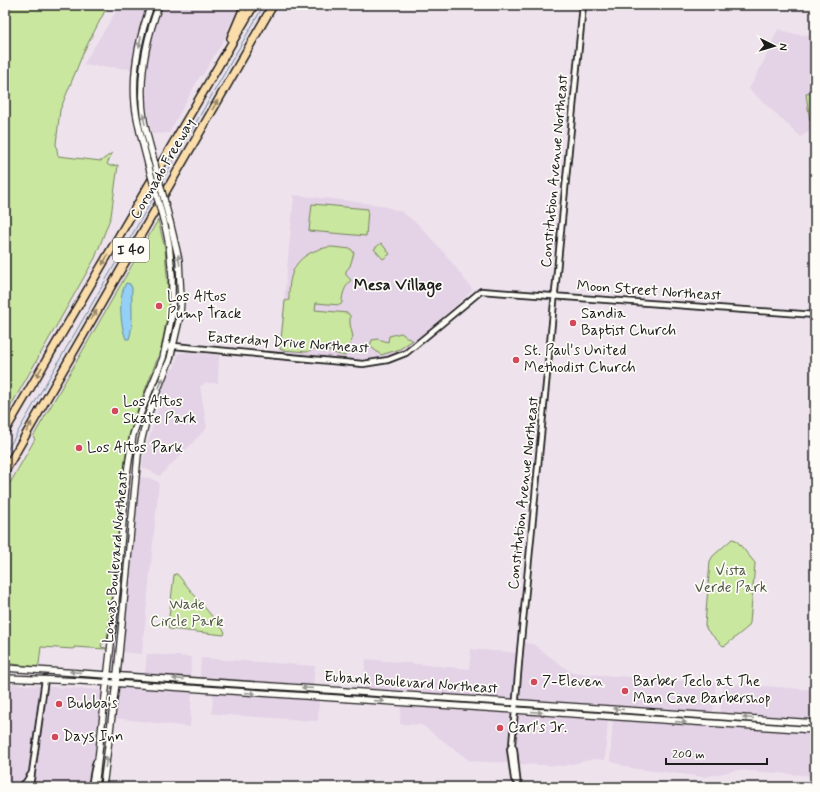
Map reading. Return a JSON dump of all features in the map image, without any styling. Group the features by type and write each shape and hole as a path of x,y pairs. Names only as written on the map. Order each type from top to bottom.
{"highway":[{"path":"217,71 245,5"},
{"name":"Coronado Freeway","path":"5,431 217,71 254,5"},
{"name":"Coronado Freeway","path":"5,472 273,5"},
{"path":"253,39 277,5"}],"main road":[{"name":"Lomas Boulevard Northeast","path":"95,787 133,434 166,347 172,314 173,299 171,261 166,230 138,122 134,90 140,39 151,5"},
{"name":"Lomas Boulevard Northeast","path":"103,787 117,675 138,455 147,417 174,346 180,316 181,278 177,250 144,121 142,106 142,78 148,40 159,5"},
{"path":"119,572 121,579 119,598 124,600"},
{"name":"Eubank Boulevard Northeast","path":"5,668 815,723"},
{"path":"5,677 18,675 39,675 41,674 42,670"},
{"name":"Eubank Boulevard Northeast","path":"5,677 815,730"},
{"path":"263,694 264,685"},
{"path":"474,708 475,700"},
{"path":"567,714 568,706"},
{"path":"657,720 658,712"},
{"path":"773,728 774,720"}],"street":[{"name":"Constitution Avenue Northeast","path":"518,785 514,779 510,749 512,745 583,5"},
{"name":"Moon Street Northeast","path":"481,291 815,315"},
{"name":"Easterday Drive Northeast","path":"166,347 174,346 363,364 388,360 406,353 481,291"},
{"path":"30,787 45,679"},
{"path":"91,787 94,770 98,759"},
{"path":"20,787 28,781 32,771"}],"shaded area":[{"path":"120,5 147,5 136,41 133,67 131,69 83,65"},
{"path":"163,5 240,5 227,30 229,31 203,75 200,76 169,133 152,134 147,107 147,70 151,41"},
{"path":"778,29 795,34 815,36 815,127 801,137 749,89 764,61"},
{"path":"294,195 380,205 402,212 419,225 446,255 473,290 414,342 398,353 365,361 279,353"},
{"path":"186,352 219,355 218,383 206,383 200,386 207,428 160,476 142,467 144,453 162,399 162,389 171,369 174,369 178,354"},
{"path":"139,477 149,478 159,482 142,654 122,652 137,480"},
{"path":"525,643 533,644 572,673 716,683 713,711 712,713 521,700 519,698"},
{"path":"471,649 517,653 513,700 366,689 363,686 366,659 469,669"},
{"path":"147,654 192,657 190,677 145,674"},
{"path":"201,658 315,666 313,685 200,678"},
{"path":"723,683 815,690 815,720 720,713"},
{"path":"9,684 102,690 91,787 5,787 5,685"},
{"path":"118,687 192,691 190,727 114,718"},
{"path":"213,694 318,700 318,720 214,714 212,713"},
{"path":"401,705 510,712 508,747 510,763 470,761 422,725 400,724"},
{"path":"520,712 608,718 605,760 594,759 563,766 518,764 515,732 517,715"},
{"path":"613,719 815,733 815,776 737,770 705,777 630,768 610,761"}],"green space":[{"path":"5,5 108,5 84,51 60,110 56,144 58,156 101,161 112,153 107,164 110,166 118,165 111,216 95,258 5,416"},
{"path":"815,92 815,120 810,121 806,94"},
{"path":"312,204 368,209 366,236 309,231"},
{"name":"Los Altos Park","path":"158,220 165,249 169,305 161,349 135,416 129,436 125,460 107,641 102,643 101,647 106,649 41,647 39,664 36,667 5,663 5,492 35,439 33,437"},
{"path":"381,243 390,254 383,259 374,249"},
{"path":"332,247 351,249 354,253 350,266 346,271 346,275 351,280 344,290 342,303 340,305 316,303 315,310 348,313 350,316 353,337 345,356 323,348 314,349 307,352 282,350 280,349 285,301 289,300 290,280 294,268 302,258 308,254 319,249"},
{"path":"401,333 413,340 400,349 381,355 370,346 372,340 378,339 388,342 389,336"},
{"name":"Vista Verde Park","path":"732,539 736,540 755,563 750,623 748,627 723,646 707,630 705,625 710,561 713,556"},
{"name":"Wade Circle Park","path":"175,574 177,574 225,632 224,635 169,629 168,626"}],"water":[{"path":"126,283 130,284 132,288 132,321 129,339 126,339 121,318 123,289"}],"waterway":[{"path":"162,181 264,5"},
{"path":"5,454 155,195"}],"place":[{"name":"Los Altos Pump Track","path":"159,306"},
{"name":"Sandia Baptist Church","path":"573,323"},
{"name":"St. Paul's United Methodist Church","path":"516,360"},
{"name":"Los Altos Skate Park","path":"115,411"},
{"name":"Los Altos Park","path":"79,448"},
{"name":"7-Eleven","path":"534,682"},
{"name":"Barber Teclo at The Man Cave Barbershop","path":"625,691"},
{"name":"Bubba's","path":"59,704"},
{"name":"Carl's Jr.","path":"500,728"},
{"name":"Days Inn","path":"55,737"}],"district":[{"name":"Mesa Village","path":"398,285"}]}
